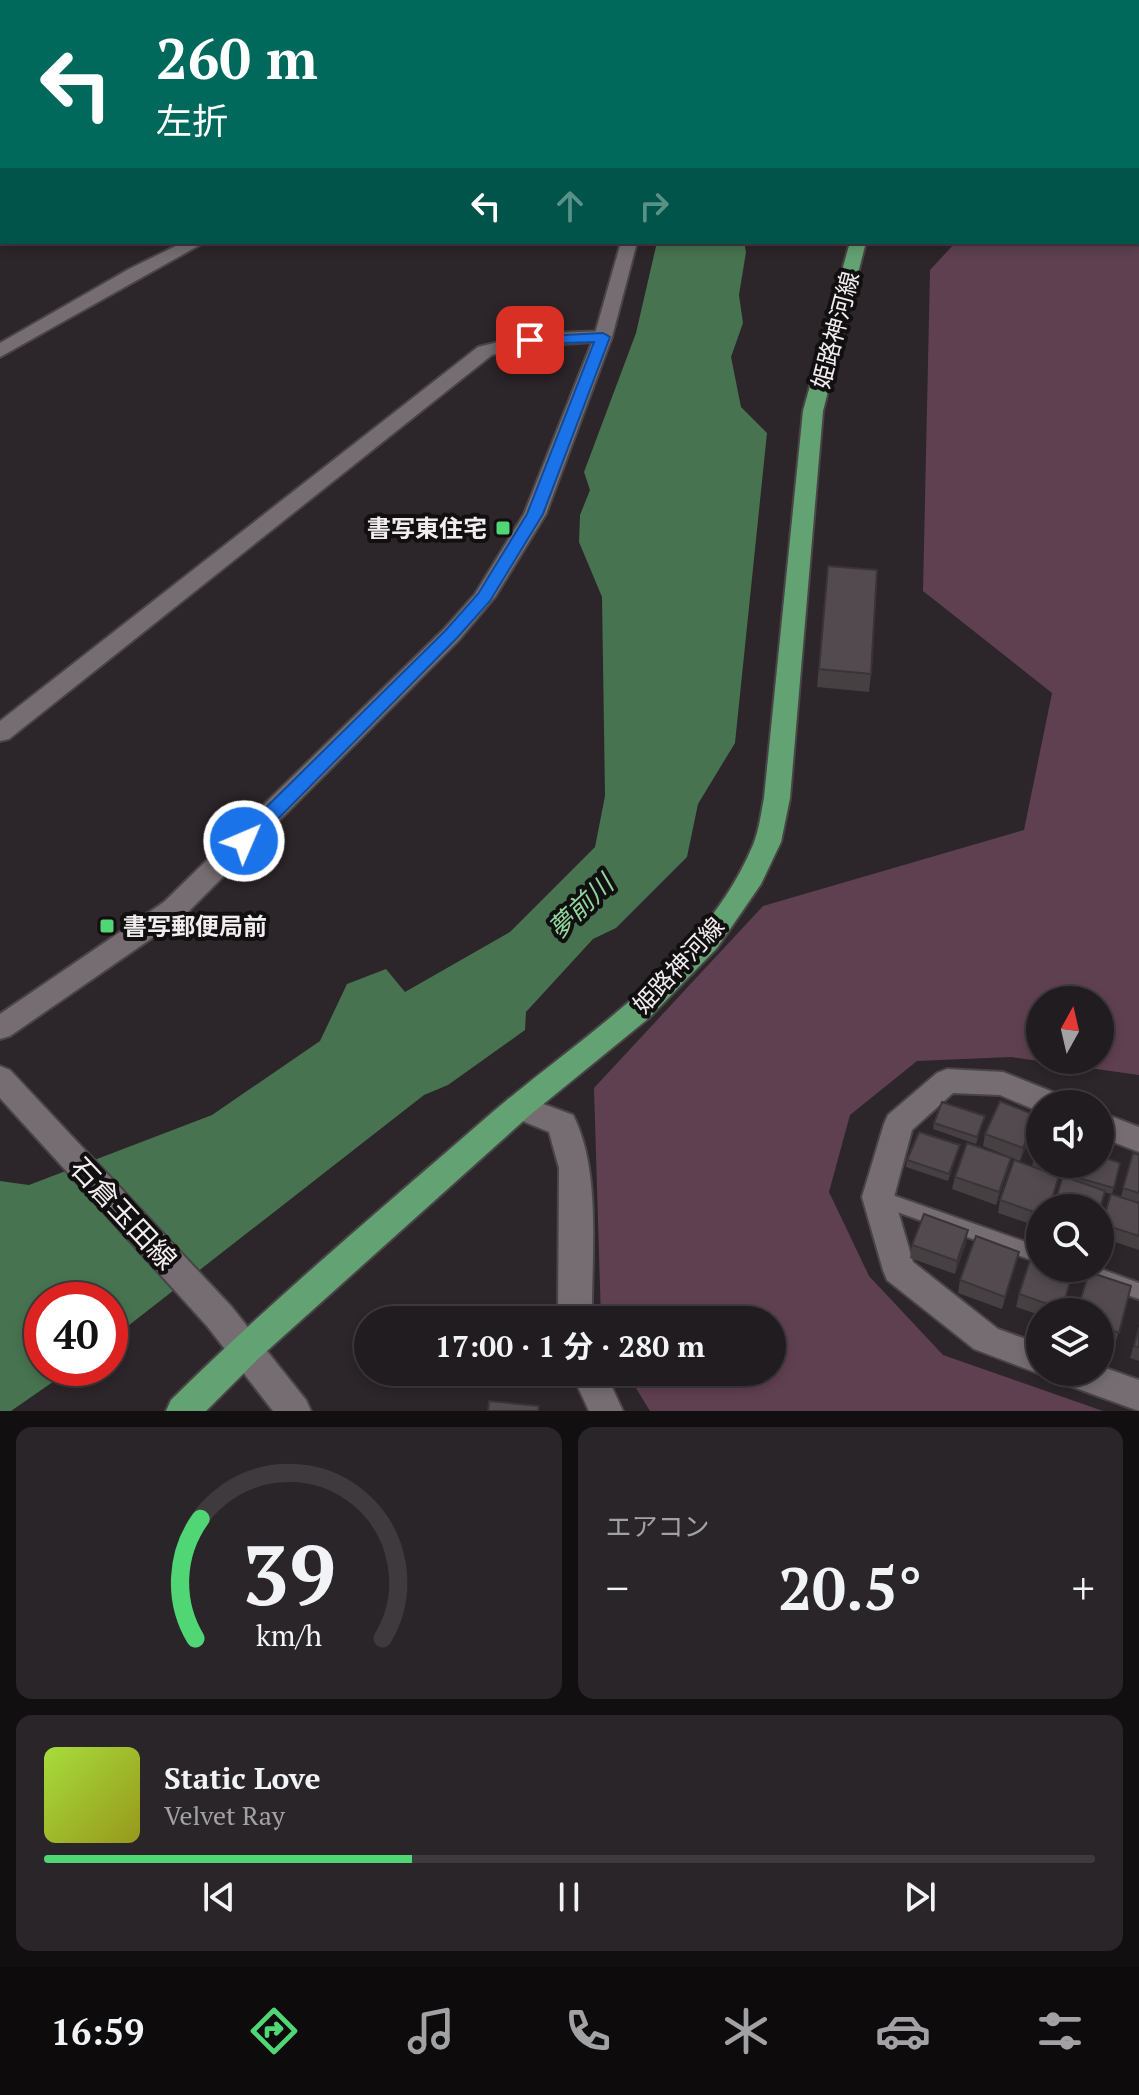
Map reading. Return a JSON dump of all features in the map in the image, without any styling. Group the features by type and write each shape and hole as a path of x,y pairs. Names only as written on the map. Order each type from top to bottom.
{"main road":[{"name":"姫路神河線","path":"183,1411 246,1348 519,1107 639,1010 707,941 748,884 768,842 777,798 813,411 857,244"}],"street":[{"path":"0,351 135,273 193,244"},
{"path":"0,1028 174,909 468,616 510,559 535,514 603,337 628,244"},
{"path":"0,733 485,351 530,340 603,337"},
{"name":"石倉玉田線","path":"0,1078 219,1316 294,1411"},
{"path":"1026,1093 1003,1084 947,1081 899,1124 878,1197 899,1270 986,1339 1026,1354"},
{"path":"519,1107 562,1124 575,1168 575,1306"},
{"path":"1114,1130 1139,1140"},
{"path":"594,1386 606,1411"},
{"path":"1112,1386 1139,1396"}],"lane":[{"path":"878,1197 1026,1250"},
{"path":"1114,1282 1139,1291"}],"shaded area":[{"path":"954,244 1139,244 1139,1075 1114,1071 1114,986 1026,986 1026,1059 917,1061 850,1115 829,1192 869,1276 943,1355 1103,1411 650,1411 635,1386 786,1386 786,1306 601,1306 594,1088 763,906 1024,830 1052,693 923,591 930,270"}],"water":[{"name":"夢前川","path":"657,244 744,244 746,252 739,295 743,323 731,357 741,407 767,433 735,743 698,804 687,857 616,928 593,939 526,1012 525,1030 448,1085 424,1095 128,1326 128,1282 24,1282 24,1386 47,1386 11,1411 0,1411 0,1181 29,1185 212,1115 320,1041 347,984 386,969 405,992 510,932 595,847 605,796 602,597 579,542 580,515 590,490 584,472 636,333"}],"building":[{"path":"828,566 877,570 871,674 819,669"},
{"path":"1000,1101 1026,1112 1026,1141 1023,1148 985,1134"},
{"path":"942,1102 985,1116 977,1137 934,1123"},
{"path":"919,1132 960,1145 949,1174 907,1160"},
{"path":"967,1143 1011,1158 999,1192 955,1177"},
{"path":"1133,1153 1139,1155 1139,1193 1123,1188"},
{"path":"1014,1160 1026,1164 1026,1178 1058,1178 1053,1194 1026,1194 1026,1209 1000,1200"},
{"path":"1114,1161 1120,1163 1114,1188 1079,1178 1114,1178"},
{"path":"1062,1178 1105,1191 1104,1194 1057,1194"},
{"path":"1114,1195 1139,1203 1139,1236 1114,1228"},
{"path":"924,1214 968,1230 957,1261 912,1245"},
{"path":"976,1236 1019,1252 1005,1297 960,1280"},
{"path":"1026,1272 1026,1282 1070,1282 1065,1298 1030,1298 1019,1294"},
{"path":"1114,1280 1131,1286 1119,1333 1114,1331 1114,1298 1081,1298 1086,1282"},
{"path":"1139,1328 1139,1347 1134,1346"},
{"path":"489,1401 539,1406 538,1411 488,1411"}],"place":[{"name":"書写東住宅","path":"503,528"},
{"name":"書写郵便局前","path":"107,926"}],"route":[{"path":"244,841 451,635 484,597 510,559 535,514 603,337 530,340"}]}
